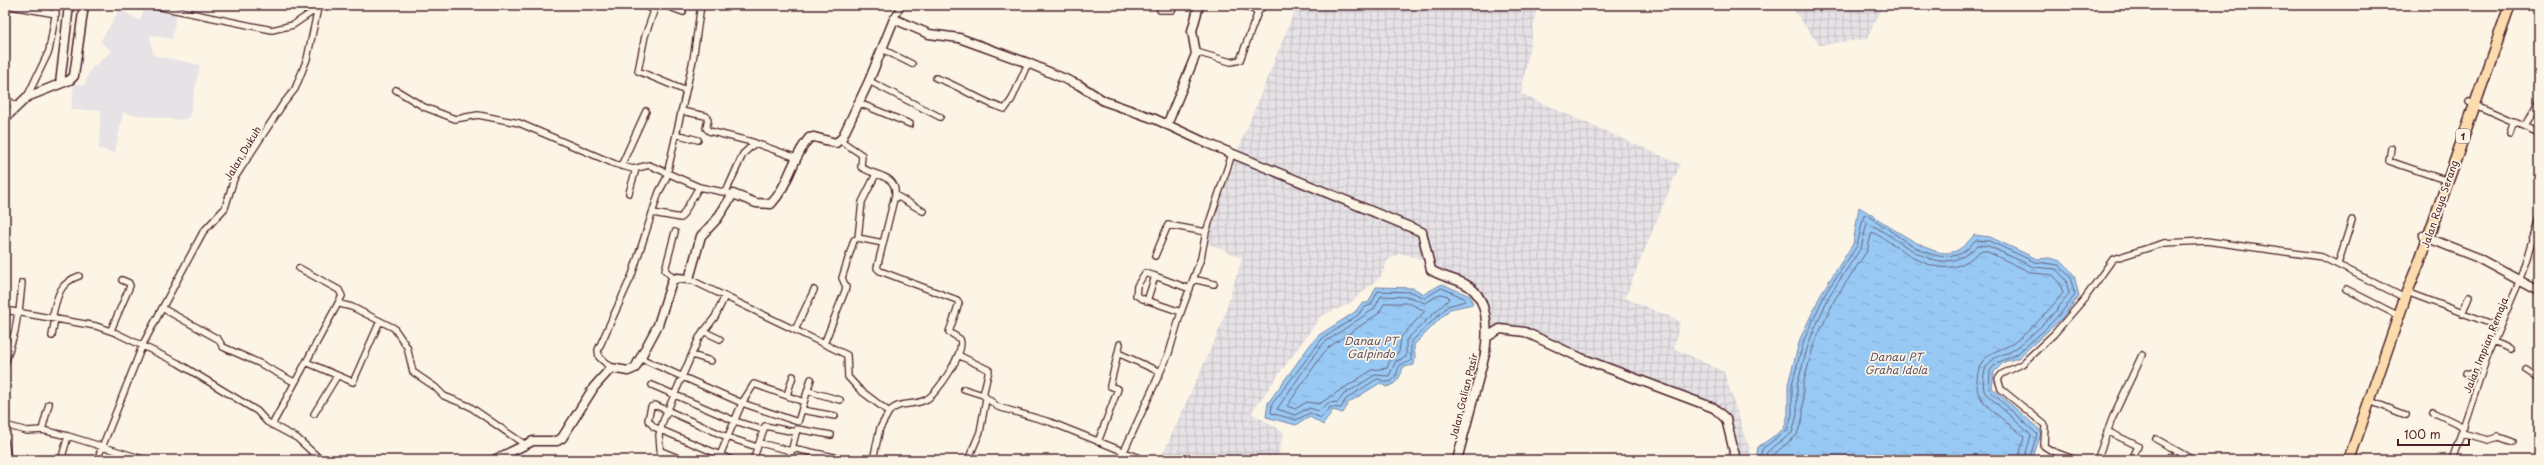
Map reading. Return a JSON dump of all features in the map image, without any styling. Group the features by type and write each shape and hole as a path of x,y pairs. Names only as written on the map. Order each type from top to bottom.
{"highway":[{"name":"Jalan Raya Serang","path":"2349,460 2406,295 2415,267 2414,262 2425,236 2504,5"},
{"name":"Jalan Raya Serang","path":"2425,236 2442,179 2510,5"}],"street":[{"path":"5,5 56,14"},
{"path":"5,118 27,97 46,58 57,5"},
{"path":"60,84 69,5"},
{"path":"27,97 60,84 74,76 84,5"},
{"name":"Jalan Dukuh","path":"98,460 144,344 162,308 203,232 225,208 234,180 283,104 295,89 307,59 318,8 293,25 272,30 151,5"},
{"path":"646,5 654,11"},
{"path":"683,12 663,5 654,11 645,36 638,71 686,91"},
{"path":"674,279 658,325 632,370 610,368 599,357 598,350 632,275 659,192 667,174 693,60 701,5"},
{"path":"840,140 869,81 901,5"},
{"path":"1160,10 1168,11 1176,5"},
{"path":"1167,125 1196,52 1192,31 1199,5"},
{"path":"1243,5 1258,12"},
{"path":"1196,52 1231,62 1240,60 1258,12 1264,5"},
{"path":"894,19 929,34 959,38 1028,63 1079,86 1104,101 1167,125 1232,154 1206,232 1201,258 1181,312 1170,353 1120,460"},
{"path":"882,49 912,64"},
{"path":"936,78 955,84 977,99 1005,109 1012,100 1028,63"},
{"path":"869,81 940,117"},
{"path":"396,90 424,107 450,118 478,115 490,116 525,125 621,166 636,169 649,165 699,187 730,193 756,203 771,204 789,178 797,158 809,138 814,137 831,142 840,140 862,155 861,167 893,181 896,187 877,263 880,272 958,301 950,332 961,340 958,355 947,375 928,399 900,404 889,412 880,428 873,460"},
{"path":"5,98 17,107"},
{"path":"859,103 910,124"},
{"path":"2471,103 2539,133"},
{"path":"2524,126 2539,103"},
{"path":"681,110 706,116 707,130 754,143 797,158"},
{"path":"621,166 646,111"},
{"path":"2510,133 2514,121"},
{"path":"676,134 698,140"},
{"path":"689,279 701,236 717,219 730,193 743,154 754,143"},
{"path":"2391,148 2388,161 2442,179"},
{"name":"Jalan Galian Pasir","path":"1232,154 1422,232 1431,270 1467,284 1480,300 1485,314 1487,337 1456,460"},
{"path":"629,193 636,169"},
{"path":"824,344 840,307 846,288 842,278 854,240 858,238 862,202 876,174"},
{"path":"653,213 681,218 699,187"},
{"path":"895,195 923,211"},
{"name":"Jalan Impian Remaja","path":"2452,460 2480,378 2519,282 2539,218"},
{"path":"2338,264 2352,220"},
{"path":"1155,256 1168,225 1206,232"},
{"path":"675,232 665,270 674,279 689,279 847,355 848,377 860,390 889,412"},
{"path":"2425,236 2488,263 2519,282 2539,291"},
{"path":"858,238 882,243"},
{"path":"2532,239 2539,242"},
{"path":"2076,460 2052,451 2043,445 2046,429 2045,426 2001,389 1998,379 2002,374 2022,364 2054,334 2085,298 2113,259 2164,243 2192,241 2302,253 2322,257 2406,295 2500,327"},
{"path":"272,425 294,382 340,304 342,296 339,290 299,268"},
{"path":"1181,312 1147,301 1139,297 1135,291 1145,273 1190,289"},
{"path":"52,336 54,318 62,287 68,280 79,276"},
{"path":"1147,301 1155,276"},
{"path":"1193,279 1214,284"},
{"path":"111,330 130,286 129,283 122,280"},
{"path":"5,364 16,332 22,283"},
{"path":"2346,289 2399,316"},
{"path":"795,330 814,290"},
{"path":"661,460 660,430 703,331 715,317 725,296"},
{"path":"2462,314 2469,296"},
{"path":"340,304 352,307 394,328 402,338 411,369 417,376 435,387 448,398 469,406 524,444"},
{"path":"162,308 218,339 223,347 259,362 294,382"},
{"path":"5,310 54,318 111,330 144,344 257,411 272,425 297,438 321,460"},
{"path":"306,362 354,382 380,321"},
{"path":"1487,337 1500,329 1525,332 1581,358 1714,408 1726,419 1736,460"},
{"path":"703,331 720,339"},
{"path":"2494,342 2510,349"},
{"path":"1098,442 1118,389 1110,386 1120,344"},
{"path":"1118,353 1160,372"},
{"path":"692,354 712,361"},
{"path":"958,355 989,370 980,432 968,460"},
{"path":"2098,460 2107,431 2142,355"},
{"path":"640,358 742,402 798,422 811,379"},
{"path":"494,460 524,444 538,440 557,441 562,438 594,387 610,368"},
{"path":"2526,370 2539,379"},
{"path":"2466,373 2480,378"},
{"path":"314,414 337,376"},
{"path":"787,395 793,376"},
{"path":"719,458 742,402 754,384 804,402"},
{"path":"652,385 735,421 760,429"},
{"path":"964,389 985,397 998,407 1050,422 1098,442 1124,450 1145,460"},
{"path":"808,391 840,400"},
{"path":"2370,401 2406,415"},
{"path":"42,430 49,404"},
{"path":"732,460 719,458 660,430 648,420 651,407 655,405 728,437 757,444 848,460"},
{"path":"802,410 835,416"},
{"path":"2433,412 2463,430 2488,440 2498,436 2513,442"},
{"path":"5,425 27,431 42,430 68,436 103,445 146,460"},
{"path":"753,460 757,444 765,426 796,432"},
{"path":"789,460 797,429 831,435"},
{"path":"2107,431 2138,446 2132,460"},
{"path":"68,436 62,458 73,460"},
{"path":"2156,439 2193,460"},
{"path":"5,442 10,460"},
{"path":"661,451 682,460"},
{"path":"2166,460 2169,457 2175,458 2178,452"}],"shaded area":[{"path":"1297,5 1525,5 1537,8 1521,94 1680,164 1625,298 1680,321 1674,348 1724,372 1753,460 1738,460 1720,408 1532,332 1490,329 1478,290 1473,285 1464,279 1435,269 1428,261 1400,253 1388,260 1381,276 1349,304 1321,316 1251,413 1284,432 1277,460 1160,460 1221,326 1242,258 1207,243 1238,150"},
{"path":"1790,5 1883,5 1867,39 1819,45"},
{"path":"145,6 177,11 172,39 150,35 153,55 200,65 189,118 179,120 123,113 115,153 99,149 101,110 71,110 74,84 84,85 91,69 112,51 100,42 120,9 140,21"}],"water":[{"name":"Danau PT Graha Idola","path":"1859,207 1915,242 1937,252 1950,253 1958,250 1974,235 1990,237 2037,259 2049,258 2061,261 2074,275 2079,296 2061,319 2018,358 2004,362 1994,372 1992,388 2039,429 2041,434 2032,460 1756,460 1758,447 1784,429 1788,414 1788,384 1800,339 1822,292 1853,244"},
{"name":"Danau PT Galpindo","path":"1442,284 1470,296 1473,304 1450,309 1414,345 1414,365 1403,367 1399,377 1390,386 1386,387 1380,383 1348,403 1343,413 1333,410 1323,425 1310,417 1296,425 1266,417 1268,403 1310,345 1319,335 1355,312 1361,304 1369,302 1376,287 1413,288 1424,294"}]}
